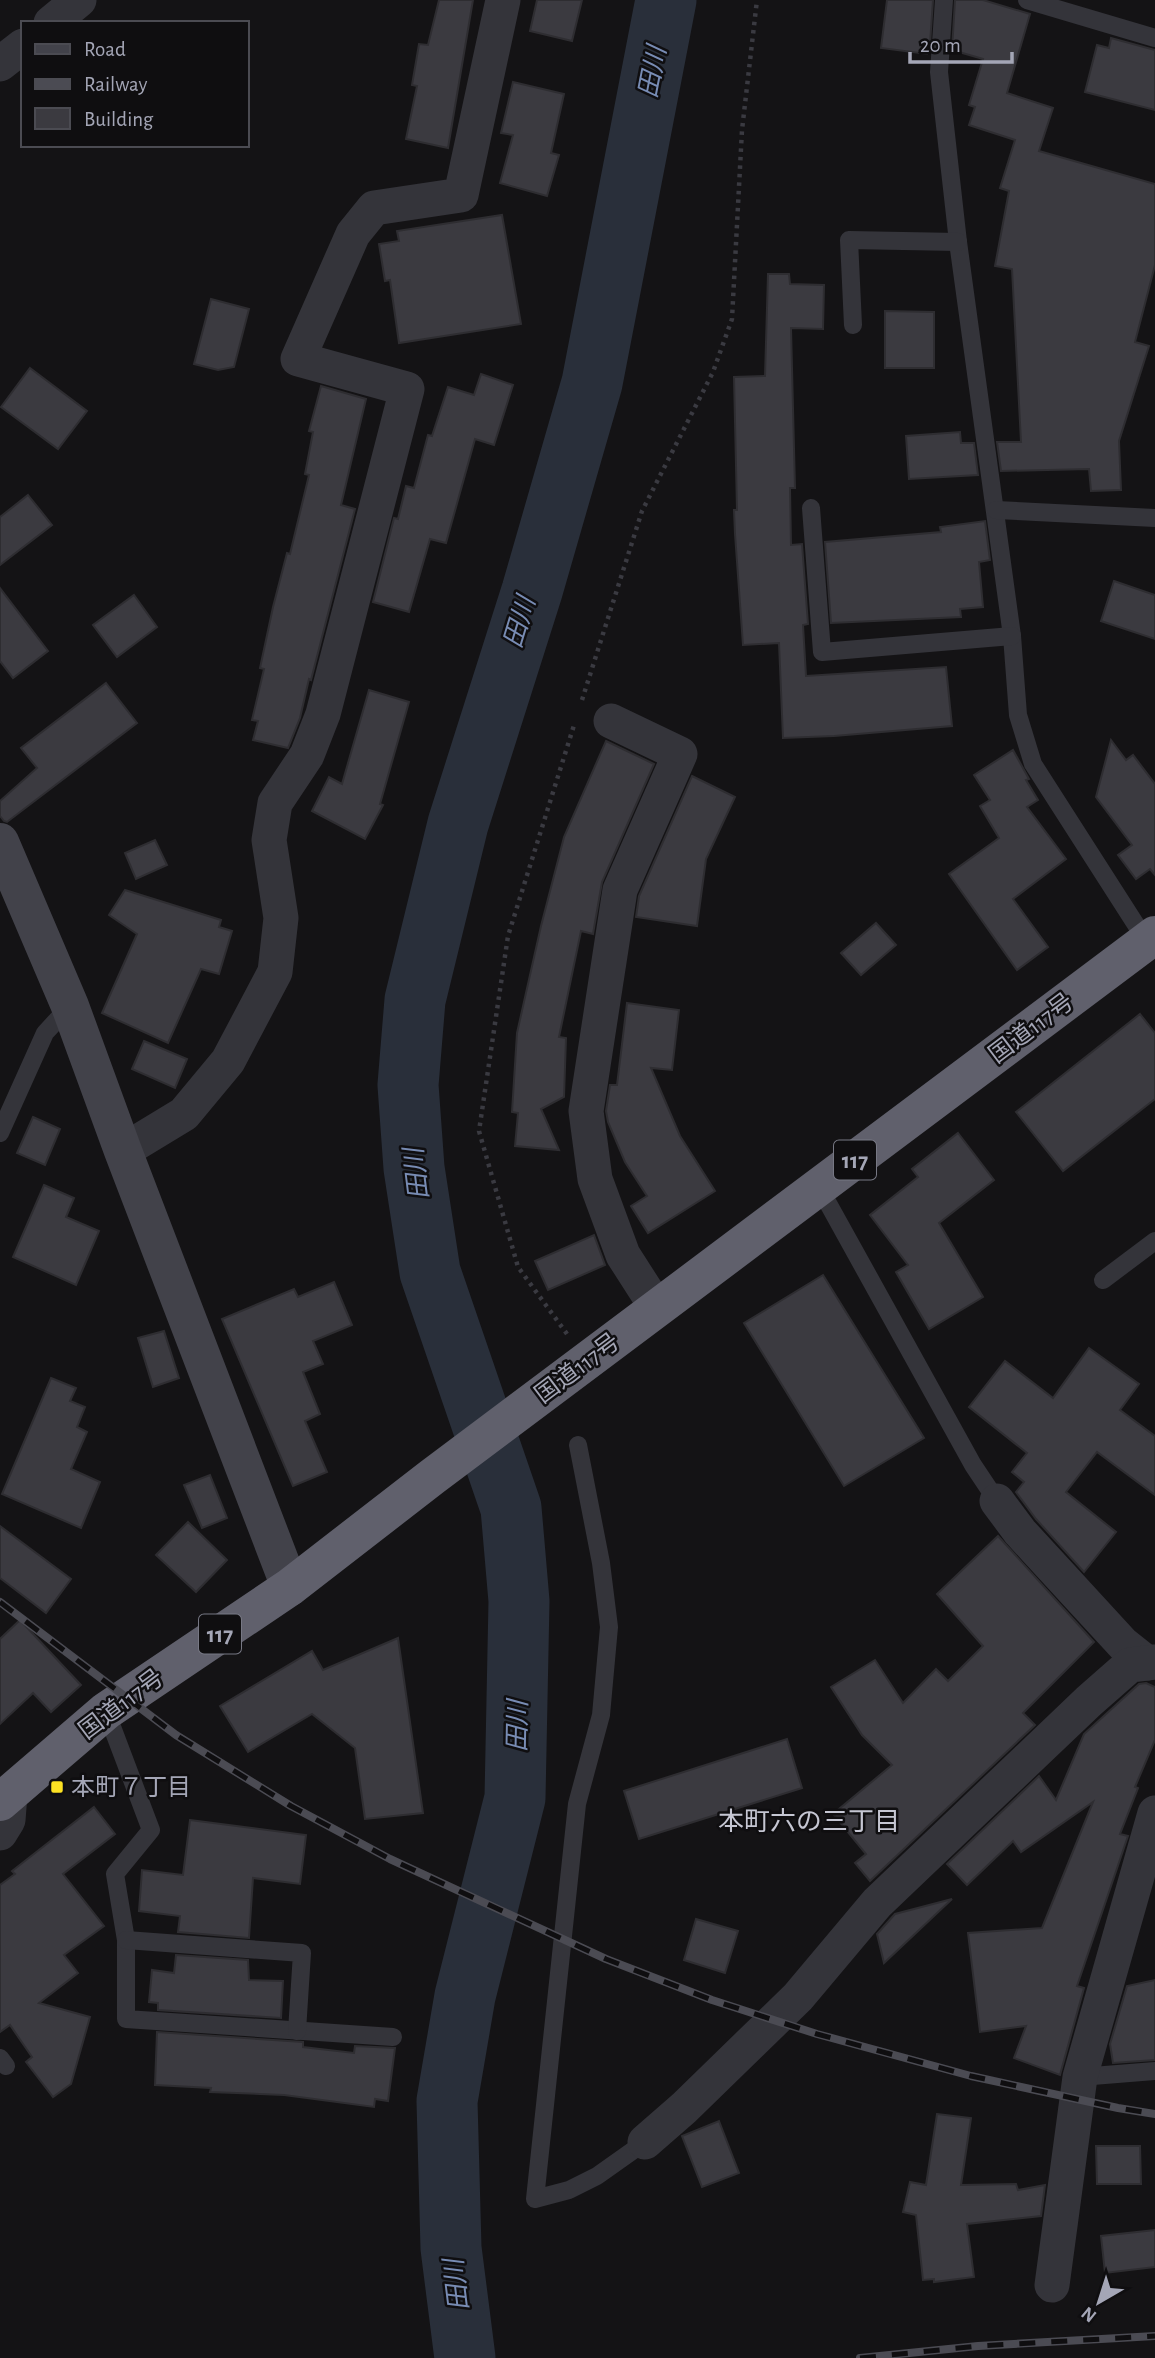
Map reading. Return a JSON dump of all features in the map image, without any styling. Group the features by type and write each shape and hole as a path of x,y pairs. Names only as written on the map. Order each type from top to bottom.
{"highway":[{"name":"国道117号","path":"3,1792 106,1711 290,1587 432,1477 1151,939"}],"street":[{"path":"53,21 79,0"},
{"path":"123,1151 184,1114 228,1061 275,972 281,918 270,840 275,803 307,755 323,714 407,389 298,359 353,234 374,208 461,195 503,0"},
{"path":"0,64 21,48"},
{"path":"611,721 680,754 620,890 586,1111 594,1179 623,1255 657,1308"},
{"path":"0,842 70,1006 290,1587"},
{"path":"997,1501 1020,1532 1123,1644 1151,1662"},
{"path":"645,2141 684,2108 798,1997 877,1903 1088,1701 1130,1665 1151,1662"},
{"path":"0,1833 8,1820 3,1792"},
{"path":"1052,2285 1080,2077 1155,1813"}],"lane":[{"path":"944,0 939,72 958,242 1012,636 1018,715 1032,764 1151,939"},
{"path":"1027,0 1155,38"},
{"path":"853,325 849,240 958,242"},
{"path":"811,508 822,652 1012,636"},
{"path":"996,510 1155,518"},
{"path":"0,1133 45,1033 70,1006"},
{"path":"819,1187 973,1465 997,1501"},
{"path":"1103,1280 1155,1241"},
{"path":"578,1445 601,1563 609,1627 601,1715 577,1804 535,2199 569,2190 597,2176 645,2141"},
{"path":"106,1711 151,1830 115,1874 126,1940 126,2019 393,2037"},
{"path":"126,1940 302,1953 298,2031"},
{"path":"1080,2077 1155,2071"}],"building":[{"path":"439,0 473,0 448,148 406,139 417,86 412,85 419,44 428,45"},
{"path":"537,0 582,0 572,41 530,31"},
{"path":"887,0 933,0 927,54 881,48"},
{"path":"955,0 983,0 1030,14 1007,93 1053,108 1039,151 1155,184 1155,265 1135,342 1149,346 1119,441 1121,490 1091,491 1089,469 1001,471 997,442 1021,442 1012,269 995,266 1009,191 1000,188 1015,140 969,125 975,107 969,105 983,59 952,50"},
{"path":"1111,38 1155,50 1155,110 1085,92 1097,45 1109,48"},
{"path":"513,82 564,94 551,153 559,155 547,196 500,183 513,135 501,133"},
{"path":"502,215 521,324 399,343 390,280 385,281 379,244 399,241 397,231"},
{"path":"768,274 789,274 790,284 824,285 823,329 791,328 795,488 790,488 791,545 802,544 808,624 803,625 806,676 946,667 952,726 783,738 779,643 743,645 734,510 737,510 734,377 765,376"},
{"path":"211,299 249,309 234,367 218,370 194,364"},
{"path":"885,311 934,312 934,368 885,368"},
{"path":"30,368 87,411 58,449 1,407"},
{"path":"481,374 513,385 494,445 475,439 446,543 430,539 409,612 373,602 394,518 398,519 406,486 414,488 428,435 432,436 448,387 474,395"},
{"path":"321,386 366,399 341,505 355,509 311,680 309,679 300,718 288,748 253,740 258,721 252,720 264,669 260,668 273,607 287,553 290,554 309,475 305,474 313,432 309,431"},
{"path":"960,432 961,443 974,443 978,475 909,479 906,436"},
{"path":"28,495 52,525 0,565 0,517"},
{"path":"985,521 990,560 979,562 983,607 960,609 961,617 831,623 825,542 941,532 940,527"},
{"path":"1114,581 1155,595 1155,639 1101,621"},
{"path":"0,588 48,651 13,678 0,661"},
{"path":"134,595 157,627 117,657 93,625"},
{"path":"106,683 137,723 7,822 4,821 0,816 0,801 37,768 21,748"},
{"path":"369,690 409,702 380,804 383,805 365,839 312,811 329,777 342,784"},
{"path":"1111,740 1126,760 1133,755 1155,784 1155,875 1150,869 1136,879 1118,855 1132,845 1096,797"},
{"path":"606,741 654,764 602,882 593,934 581,931 559,1037 566,1038 564,1097 541,1109 559,1150 515,1146 518,1113 512,1112 517,1033 541,926 564,837"},
{"path":"1013,750 1038,800 1027,807 1066,859 1013,899 1048,947 1017,970 949,874 999,838 980,806 990,800 974,775"},
{"path":"692,776 735,797 706,859 697,926 636,917 639,896"},
{"path":"155,840 167,865 136,879 125,853"},
{"path":"125,890 221,920 219,927 232,931 219,974 201,969 168,1043 102,1013 137,934 109,915"},
{"path":"876,923 896,945 861,975 841,953"},
{"path":"627,1003 679,1010 672,1070 651,1068 680,1136 715,1191 648,1233 631,1206 647,1196 625,1162 606,1111 610,1085 617,1085"},
{"path":"1140,1014 1155,1033 1155,1099 1063,1171 1016,1112"},
{"path":"144,1041 187,1059 175,1088 132,1069"},
{"path":"33,1117 60,1129 45,1165 17,1153"},
{"path":"958,1133 994,1180 939,1223 983,1297 929,1329 896,1272 908,1265 870,1215 918,1177 912,1169"},
{"path":"44,1185 74,1198 66,1217 99,1231 76,1285 13,1257"},
{"path":"594,1235 605,1265 548,1290 535,1261"},
{"path":"823,1275 924,1438 844,1486 744,1323"},
{"path":"334,1282 352,1325 313,1341 323,1364 303,1372 320,1414 305,1421 327,1472 293,1486 222,1319 294,1289 298,1297"},
{"path":"164,1331 179,1378 153,1387 138,1338"},
{"path":"1089,1348 1139,1384 1120,1410 1155,1436 1155,1495 1097,1452 1066,1492 1116,1532 1084,1572 1036,1519 1016,1492 1024,1482 1012,1472 1027,1453 969,1407 1005,1361 1053,1398"},
{"path":"51,1378 76,1388 70,1401 85,1407 77,1427 87,1432 71,1469 100,1482 81,1528 2,1494"},
{"path":"210,1475 227,1518 202,1528 184,1485"},
{"path":"188,1522 227,1560 196,1592 156,1555"},
{"path":"0,1526 71,1579 46,1613 0,1578"},
{"path":"998,1536 1094,1642 1023,1713 1035,1725 870,1881 855,1863 866,1854 833,1814 892,1765 862,1735 831,1687 875,1660 903,1703 936,1669 948,1681 983,1646 937,1594"},
{"path":"20,1620 81,1685 51,1712 33,1693 0,1724 0,1639"},
{"path":"398,1638 423,1813 365,1819 355,1748 312,1714 248,1752 220,1706 312,1651 323,1670"},
{"path":"1146,1683 1155,1687 1155,1740 1135,1787 1138,1788 1120,1834 1128,1836 1077,1986 1084,1988 1060,2075 1014,2058 1026,2026 980,2032 968,1933 1042,1928 1093,1802 1021,1852 1013,1841 967,1885 947,1864 1039,1776 1056,1800 1084,1734 1139,1684"},
{"path":"787,1739 802,1788 639,1839 624,1791"},
{"path":"94,1807 115,1834 63,1874 104,1926 64,1955 78,1973 39,2003 90,2017 71,2084 53,2097 26,2062 32,2057 10,2025 0,2032 0,1885 15,1874 12,1871"},
{"path":"190,1820 306,1835 300,1884 253,1878 249,1938 178,1932 180,1916 139,1911 142,1870 183,1875"},
{"path":"952,1899 884,1963 877,1934 895,1914"},
{"path":"696,1919 738,1931 725,1973 684,1960"},
{"path":"176,1955 248,1960 249,1980 283,1981 281,2018 158,2010 158,2003 149,2002 152,1970 174,1973"},
{"path":"1155,1980 1155,2060 1113,2063 1110,2044 1127,1986"},
{"path":"157,2032 303,2042 303,2047 354,2053 355,2046 395,2048 388,2101 375,2099 374,2107 284,2095 210,2092 211,2088 155,2085"},
{"path":"937,2114 971,2118 961,2185 1016,2184 1018,2190 1045,2185 1041,2216 967,2224 974,2277 934,2282 934,2279 923,2280 916,2215 903,2212 910,2182 926,2185"},
{"path":"719,2121 739,2173 702,2187 682,2136"},
{"path":"1096,2146 1140,2146 1141,2184 1097,2184"},
{"path":"1155,2230 1155,2267 1105,2273 1101,2236"}],"waterway":[{"name":"田川","path":"465,2358 451,2248 447,2101 465,1996 515,1798 519,1601 511,1508 430,1272 414,1168 408,1085 415,1000 458,824 532,591 592,383 666,0"}],"railway":[{"path":"0,1602 176,1735 291,1806 390,1859 606,1959 712,2000 817,2034 971,2076 1155,2114"},
{"path":"860,2358 978,2346 1155,2336"}],"place":[{"name":"本町７丁目","path":"57,1787"}],"district":[{"name":"本町六の三丁目","path":"809,1821"}]}
